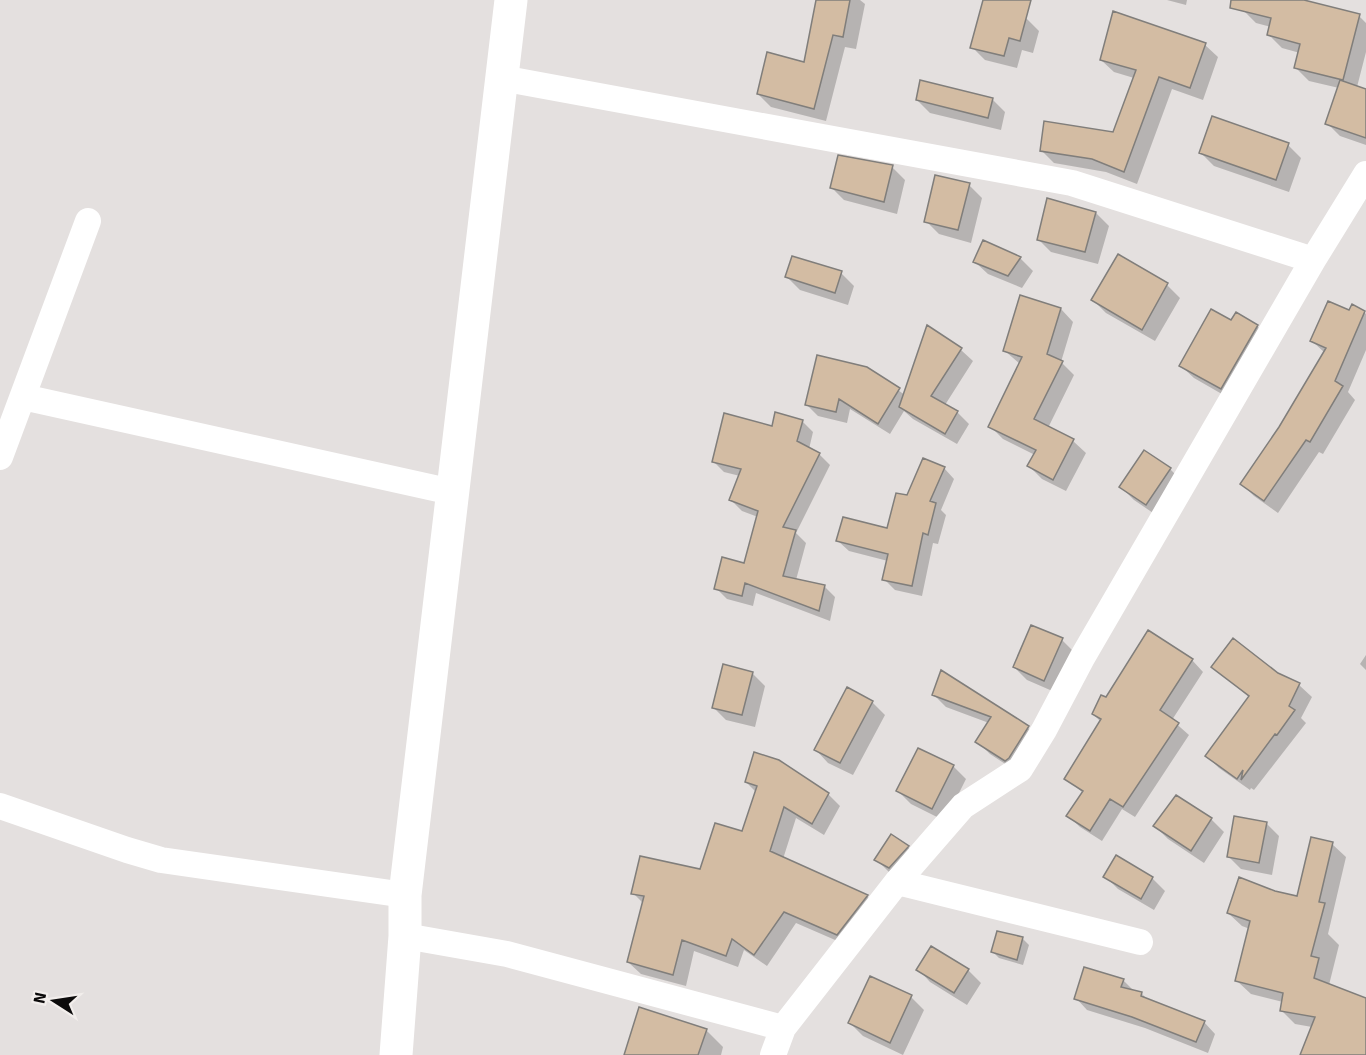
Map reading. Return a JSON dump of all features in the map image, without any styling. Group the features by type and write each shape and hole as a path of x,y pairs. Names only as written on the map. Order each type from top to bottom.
{"main road":[{"path":"396,1055 405,936 405,896 511,0"}],"street":[{"path":"501,78 1072,183 1313,260"},
{"path":"773,1055 783,1028 897,882 963,806 1020,769 1313,260 1366,174"},
{"path":"0,458 88,221"},
{"path":"23,397 452,492"},
{"path":"0,806 161,860 405,896"},
{"path":"897,882 1140,942"},
{"path":"405,936 507,954 783,1028"}],"building":[{"path":"816,0 850,0 843,37 833,35 814,109 757,94 767,52 804,62"},
{"path":"983,0 1031,0 1020,41 1009,38 1004,56 970,48"},
{"path":"1231,0 1304,0 1360,14 1343,80 1294,68 1300,44 1267,35 1271,18 1230,8"},
{"path":"1113,11 1206,43 1190,88 1159,77 1124,172 1092,159 1040,151 1044,121 1113,132 1136,70 1100,60"},
{"path":"920,80 993,98 988,118 916,100"},
{"path":"1340,80 1366,89 1366,138 1325,124"},
{"path":"1212,116 1289,143 1276,180 1199,153"},
{"path":"838,155 893,165 884,202 830,188"},
{"path":"935,175 970,183 958,230 924,222"},
{"path":"1047,198 1096,212 1085,252 1037,240"},
{"path":"983,240 1021,257 1008,276 973,262"},
{"path":"1118,254 1168,283 1142,330 1091,300"},
{"path":"792,256 842,271 835,293 785,277"},
{"path":"1020,295 1061,308 1047,354 1063,361 1034,419 1074,439 1053,480 1027,466 1036,450 988,427 1022,357 1003,351"},
{"path":"1328,301 1349,310 1352,304 1365,311 1335,381 1343,386 1310,442 1306,440 1264,501 1240,484 1279,427 1326,348 1310,341"},
{"path":"1211,309 1231,320 1236,312 1258,325 1221,389 1179,366"},
{"path":"927,325 962,348 931,396 958,411 945,434 899,407"},
{"path":"817,355 867,367 900,388 878,424 839,399 836,412 805,405"},
{"path":"775,412 803,420 797,441 820,453 783,527 796,530 783,576 825,585 819,611 745,583 742,596 714,589 722,557 744,563 758,511 729,500 741,469 712,462 724,413 772,426"},
{"path":"1144,450 1171,468 1146,505 1119,487"},
{"path":"923,458 945,467 930,501 936,503 928,535 923,533 912,586 882,580 888,554 836,541 843,517 887,528 896,493 907,495"},
{"path":"1031,625 1063,638 1044,681 1013,667"},
{"path":"1148,630 1193,659 1160,710 1179,723 1123,807 1110,799 1090,831 1066,816 1083,791 1064,779 1101,719 1092,714 1101,695 1106,697"},
{"path":"1233,638 1278,673 1300,683 1289,706 1295,710 1241,780 1243,770 1237,779 1205,756 1249,696 1211,667"},
{"path":"723,664 753,672 742,715 712,708"},
{"path":"941,670 1029,726 1005,761 975,742 991,717 932,695"},
{"path":"847,687 873,701 840,763 814,750"},
{"path":"918,748 954,765 932,809 896,791"},
{"path":"754,752 779,760 829,793 812,824 784,807 770,851 868,895 837,935 784,912 754,955 732,939 726,956 682,940 673,975 627,962 644,896 631,894 640,856 700,869 715,823 742,831 757,786 745,782"},
{"path":"1176,795 1212,818 1191,851 1153,826"},
{"path":"1234,816 1267,822 1259,863 1227,857"},
{"path":"891,834 909,846 889,868 874,860"},
{"path":"1311,837 1333,842 1319,902 1325,903 1311,956 1319,958 1314,978 1366,998 1366,1055 1300,1055 1315,1017 1280,1011 1283,993 1235,981 1250,921 1227,913 1239,877 1275,891 1297,896"},
{"path":"1116,855 1153,877 1141,899 1103,877"},
{"path":"997,931 1023,937 1017,960 991,952"},
{"path":"931,946 969,969 954,993 916,970"},
{"path":"1084,967 1124,979 1121,987 1142,992 1141,996 1205,1021 1196,1042 1132,1017 1074,999"},
{"path":"870,976 912,995 890,1043 848,1023"},
{"path":"639,1007 707,1029 698,1055 624,1055"}]}
